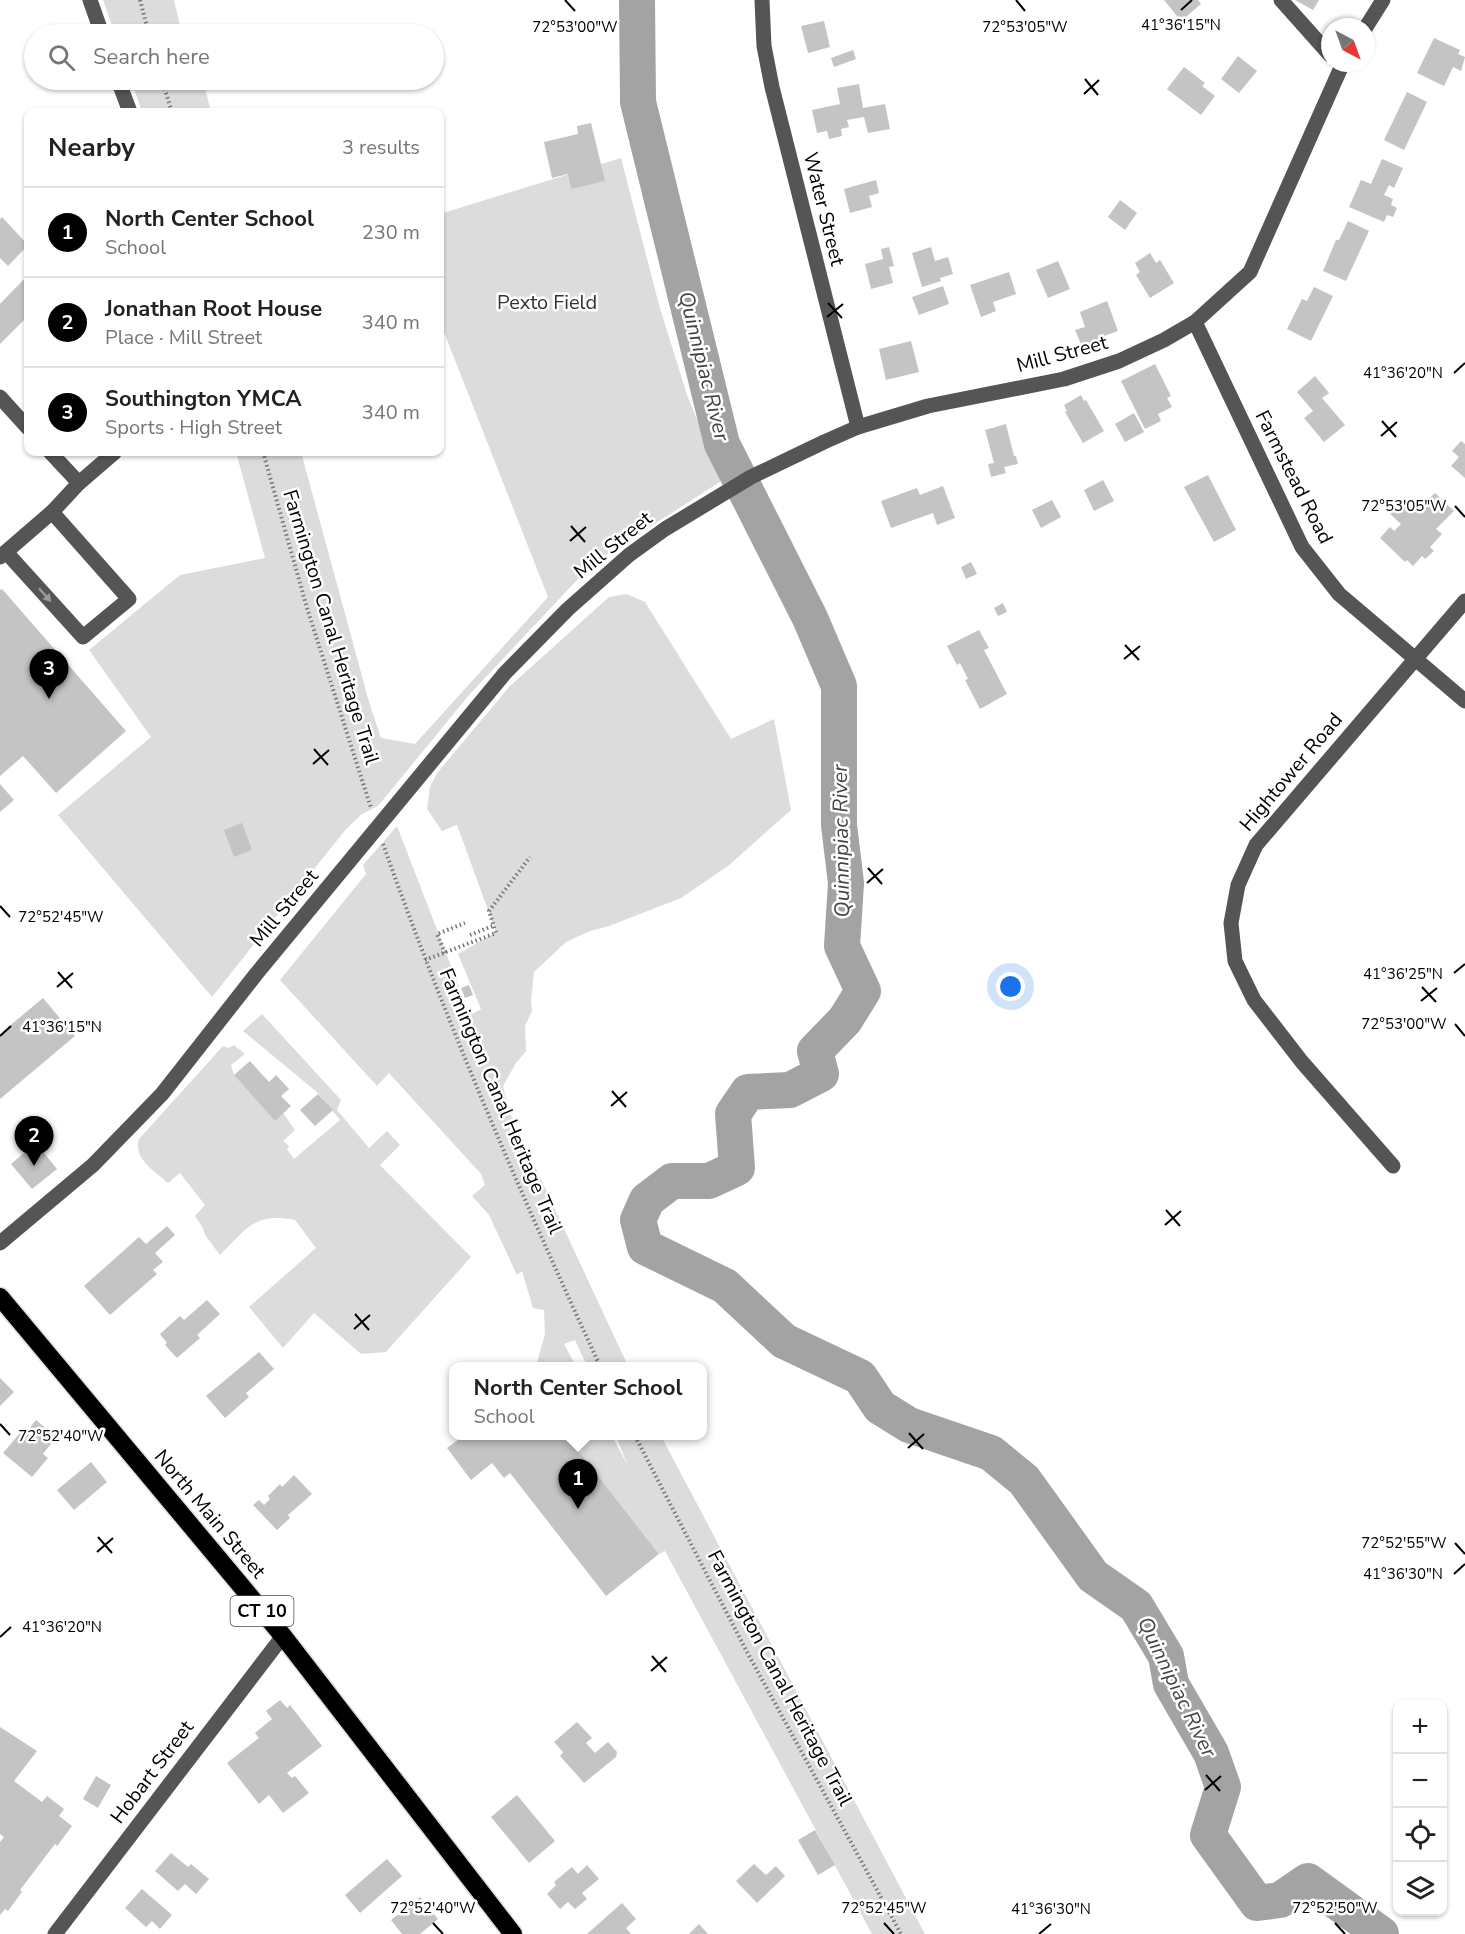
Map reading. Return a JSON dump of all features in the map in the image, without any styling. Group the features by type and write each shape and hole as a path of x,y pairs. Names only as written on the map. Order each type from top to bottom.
{"highway":[{"name":"North Main Street","path":"0,1297 283,1636 513,1934"}],"street":[{"path":"90,0 98,24"},
{"name":"Water Street","path":"762,0 764,46 772,87 858,427"},
{"path":"1281,0 1321,45"},
{"path":"1372,18 1383,0"},
{"name":"Mill Street","path":"0,1243 93,1165 162,1094 257,974 505,673 568,609 629,555 730,488 858,427 928,406 1075,375 1119,361 1164,340 1195,322 1250,272 1337,72"},
{"path":"122,90 128,108"},
{"name":"Farmstead Road","path":"1195,322 1302,547 1339,594 1465,701"},
{"path":"0,397 24,424"},
{"path":"54,456 79,483"},
{"path":"52,512 129,599 83,637 3,554 52,512 79,483 110,456"},
{"name":"Hightower Road","path":"1393,1166 1302,1062 1254,1000 1234,960 1231,923 1238,885 1256,845 1465,601"},
{"name":"Hobart Street","path":"55,1934 283,1636"}],"path":[{"path":"140,0 146,24"},
{"path":"165,90 171,108"},
{"name":"Farmington Canal Heritage Trail","path":"264,456 307,608 372,811"},
{"name":"Farmington Canal Heritage Trail","path":"383,843 425,960 463,1056 598,1362"},
{"path":"425,960 496,933 489,911 530,857"},
{"path":"445,952 438,934 465,923"},
{"path":"470,935 495,925"},
{"name":"Farmington Canal Heritage Trail","path":"636,1440 747,1653 901,1934"}],"green space":[{"path":"103,0 174,0 180,24 111,24"},
{"path":"134,90 206,90 210,108 141,108"},
{"name":"Pexto Field","path":"621,158 659,305 688,398 723,480 592,564 469,695 378,806 362,814 346,829 212,997 58,815 151,737 89,650 180,575 265,558 237,456 302,456 369,702 381,738 415,744 548,597 444,332 444,213"},
{"path":"627,594 645,602 731,739 774,719 791,810 728,866 681,898 566,942 534,972 532,1011 525,1026 526,1051 503,1086 510,1113 626,1362 585,1362 575,1340 564,1344 574,1362 537,1362 545,1334 544,1310 533,1308 522,1271 517,1275 489,1215 472,1196 485,1185 481,1174 389,1073 377,1086 280,980 366,874 363,865 397,826 470,1015 481,1009 458,954 496,932 457,825 442,831 427,809 430,787 437,773 510,686 609,597"},
{"path":"262,1014 341,1100 337,1110 369,1148 387,1131 400,1145 380,1165 471,1257 386,1352 361,1354 314,1313 283,1348 249,1307 316,1248 295,1220 270,1218 245,1230 220,1255 205,1235 195,1216 205,1205 180,1173 168,1183 146,1164 139,1153 139,1139 223,1046 229,1048 234,1045 245,1054 231,1065 234,1075 275,1120 283,1113 295,1130 283,1141 289,1146 287,1149 294,1159 340,1120 318,1093 243,1031"},
{"path":"570,1440 614,1440 627,1464 618,1440 663,1440 925,1934 872,1934 665,1551 659,1554"}],"building":[{"path":"1164,0 1198,0 1201,4 1181,21"},
{"path":"1295,0 1319,0 1313,10"},
{"path":"824,21 830,47 808,53 801,26"},
{"path":"1434,38 1460,50 1458,54 1465,57 1461,71 1453,67 1444,86 1417,73"},
{"path":"853,50 856,59 834,67 831,58"},
{"path":"1238,56 1257,71 1239,93 1221,79"},
{"path":"1184,67 1205,83 1202,86 1215,96 1201,115 1167,89"},
{"path":"859,84 863,108 885,104 890,129 868,133 864,117 847,120 849,127 841,129 842,136 829,139 827,131 817,133 812,110 840,104 837,88"},
{"path":"1407,92 1427,102 1404,150 1384,140"},
{"path":"591,123 605,181 571,189 568,174 552,178 544,142 578,134 577,126"},
{"path":"1382,159 1403,168 1394,188 1389,185 1384,195 1393,199 1391,205 1397,208 1393,217 1387,215 1384,222 1349,207 1361,180 1371,184"},
{"path":"876,180 879,193 869,196 872,207 850,213 844,189"},
{"path":"1120,200 1137,213 1125,230 1108,217"},
{"path":"2,217 24,241 24,249 8,266 0,258 0,219"},
{"path":"1348,221 1369,231 1346,281 1323,271 1336,240 1339,240"},
{"path":"889,247 894,266 889,267 893,283 871,289 865,264 883,259 881,249"},
{"path":"931,247 935,261 948,257 953,274 940,278 941,281 922,287 912,253"},
{"path":"1150,253 1156,263 1160,260 1174,283 1150,298 1136,275 1140,272 1135,263"},
{"path":"1058,261 1070,289 1048,298 1036,270"},
{"path":"1009,272 1016,294 993,302 996,311 981,317 970,285"},
{"path":"24,279 24,320 0,344 0,304"},
{"path":"943,286 949,304 919,315 912,297"},
{"path":"1314,287 1333,296 1311,341 1287,329 1302,299 1307,301"},
{"path":"1107,301 1118,331 1104,336 1105,340 1083,349 1075,330 1085,327 1080,312"},
{"path":"911,341 919,372 886,380 879,349"},
{"path":"1155,364 1171,396 1167,398 1172,407 1158,414 1161,421 1145,429 1121,381"},
{"path":"1315,376 1329,393 1322,398 1345,425 1324,442 1304,418 1313,411 1297,392"},
{"path":"1081,395 1104,431 1083,443 1065,412 1067,411 1064,405"},
{"path":"1134,413 1144,432 1125,442 1115,424"},
{"path":"1006,424 1018,464 1004,467 1006,473 991,477 988,464 994,463 985,430"},
{"path":"1461,441 1465,444 1465,478 1451,466 1459,457 1452,451"},
{"path":"1208,475 1236,530 1214,542 1184,487"},
{"path":"1103,480 1114,501 1094,511 1084,490"},
{"path":"943,486 955,518 937,525 933,513 891,528 881,501 917,488 920,495"},
{"path":"1435,493 1454,511 1436,529 1442,534 1430,547 1434,551 1425,559 1422,556 1413,566 1407,560 1405,562 1380,538 1390,527 1394,531 1401,524 1388,512 1401,498 1413,510 1421,501 1424,503"},
{"path":"1052,500 1061,517 1041,528 1032,510"},
{"path":"971,562 977,574 966,579 961,567"},
{"path":"2,589 126,731 56,793 23,756 0,776 0,590"},
{"path":"1003,603 1007,612 998,616 994,608"},
{"path":"979,630 989,648 984,650 1007,694 980,709 965,680 968,679 960,663 957,665 947,646"},
{"path":"0,784 14,800 0,812"},
{"path":"242,823 252,850 234,857 224,830"},
{"path":"469,985 473,995 465,998 461,988"},
{"path":"43,998 75,1036 0,1099 0,1034"},
{"path":"250,1061 269,1082 276,1075 289,1089 281,1096 291,1106 275,1121 234,1075"},
{"path":"318,1094 333,1110 315,1126 300,1110"},
{"path":"36,1143 57,1169 32,1189 11,1164"},
{"path":"167,1226 175,1235 155,1253 163,1262 153,1270 157,1274 110,1315 84,1286 139,1237 146,1244"},
{"path":"207,1300 220,1314 197,1335 200,1338 177,1358 165,1345 167,1343 160,1334 180,1316 184,1320"},
{"path":"259,1352 274,1369 246,1393 249,1397 225,1418 206,1396"},
{"path":"0,1378 14,1392 0,1406"},
{"path":"36,1420 56,1437 43,1454 48,1458 32,1477 3,1453 25,1427 28,1430"},
{"path":"458,1440 570,1440 659,1554 606,1596 510,1473 504,1478 492,1463 471,1480 447,1448"},
{"path":"91,1462 107,1482 74,1510 57,1490"},
{"path":"294,1475 312,1494 288,1515 290,1518 277,1530 253,1505 259,1500 264,1505 270,1499 268,1496 280,1484 282,1487"},
{"path":"280,1700 287,1708 290,1705 322,1746 287,1773 292,1778 295,1776 309,1793 283,1813 269,1795 259,1804 227,1763 259,1738 255,1733 272,1719 266,1711"},
{"path":"577,1722 592,1738 586,1743 595,1753 608,1742 617,1752 616,1757 584,1783 560,1756 563,1752 554,1742"},
{"path":"0,1727 37,1751 14,1781 42,1802 47,1796 64,1809 59,1816 72,1826 57,1846 55,1844 20,1890 22,1892 8,1911 5,1909 0,1915 0,1842 4,1837 0,1834"},
{"path":"96,1776 111,1785 98,1808 83,1799"},
{"path":"517,1795 555,1841 529,1863 491,1817"},
{"path":"815,1830 835,1865 818,1875 798,1840"},
{"path":"171,1853 188,1867 191,1864 209,1879 196,1894 185,1884 178,1891 155,1871"},
{"path":"387,1859 402,1876 360,1913 345,1895"},
{"path":"754,1864 766,1875 776,1866 785,1876 757,1903 736,1881"},
{"path":"587,1865 599,1879 582,1893 587,1899 575,1909 568,1902 560,1909 547,1894 556,1885 554,1882 572,1867 578,1874"},
{"path":"142,1889 172,1915 160,1929 152,1921 146,1927 125,1908"},
{"path":"420,1897 438,1919 420,1934 402,1934 391,1920"},
{"path":"622,1903 636,1919 626,1928 631,1934 587,1934"},
{"path":"699,1924 708,1934 689,1934"}],"waterway":[{"name":"Quinnipiac River","path":"637,0 638,102 722,444 810,618 839,686 839,825 846,883 842,946 863,991 845,1020 815,1051 821,1074 790,1090 748,1092 733,1114 737,1168 709,1181 672,1181 647,1200 638,1220 645,1247 725,1286 784,1341 860,1377 880,1407 909,1425 991,1453 1024,1480 1093,1576 1136,1606 1166,1656 1171,1684 1211,1753 1223,1787 1208,1835 1257,1903 1280,1900 1308,1881 1381,1934"}],"place":[{"name":"Southington YMCA","path":"49,699"},
{"name":"Jonathan Root House","path":"34,1166"},
{"name":"North Center School","path":"578,1509"}]}
